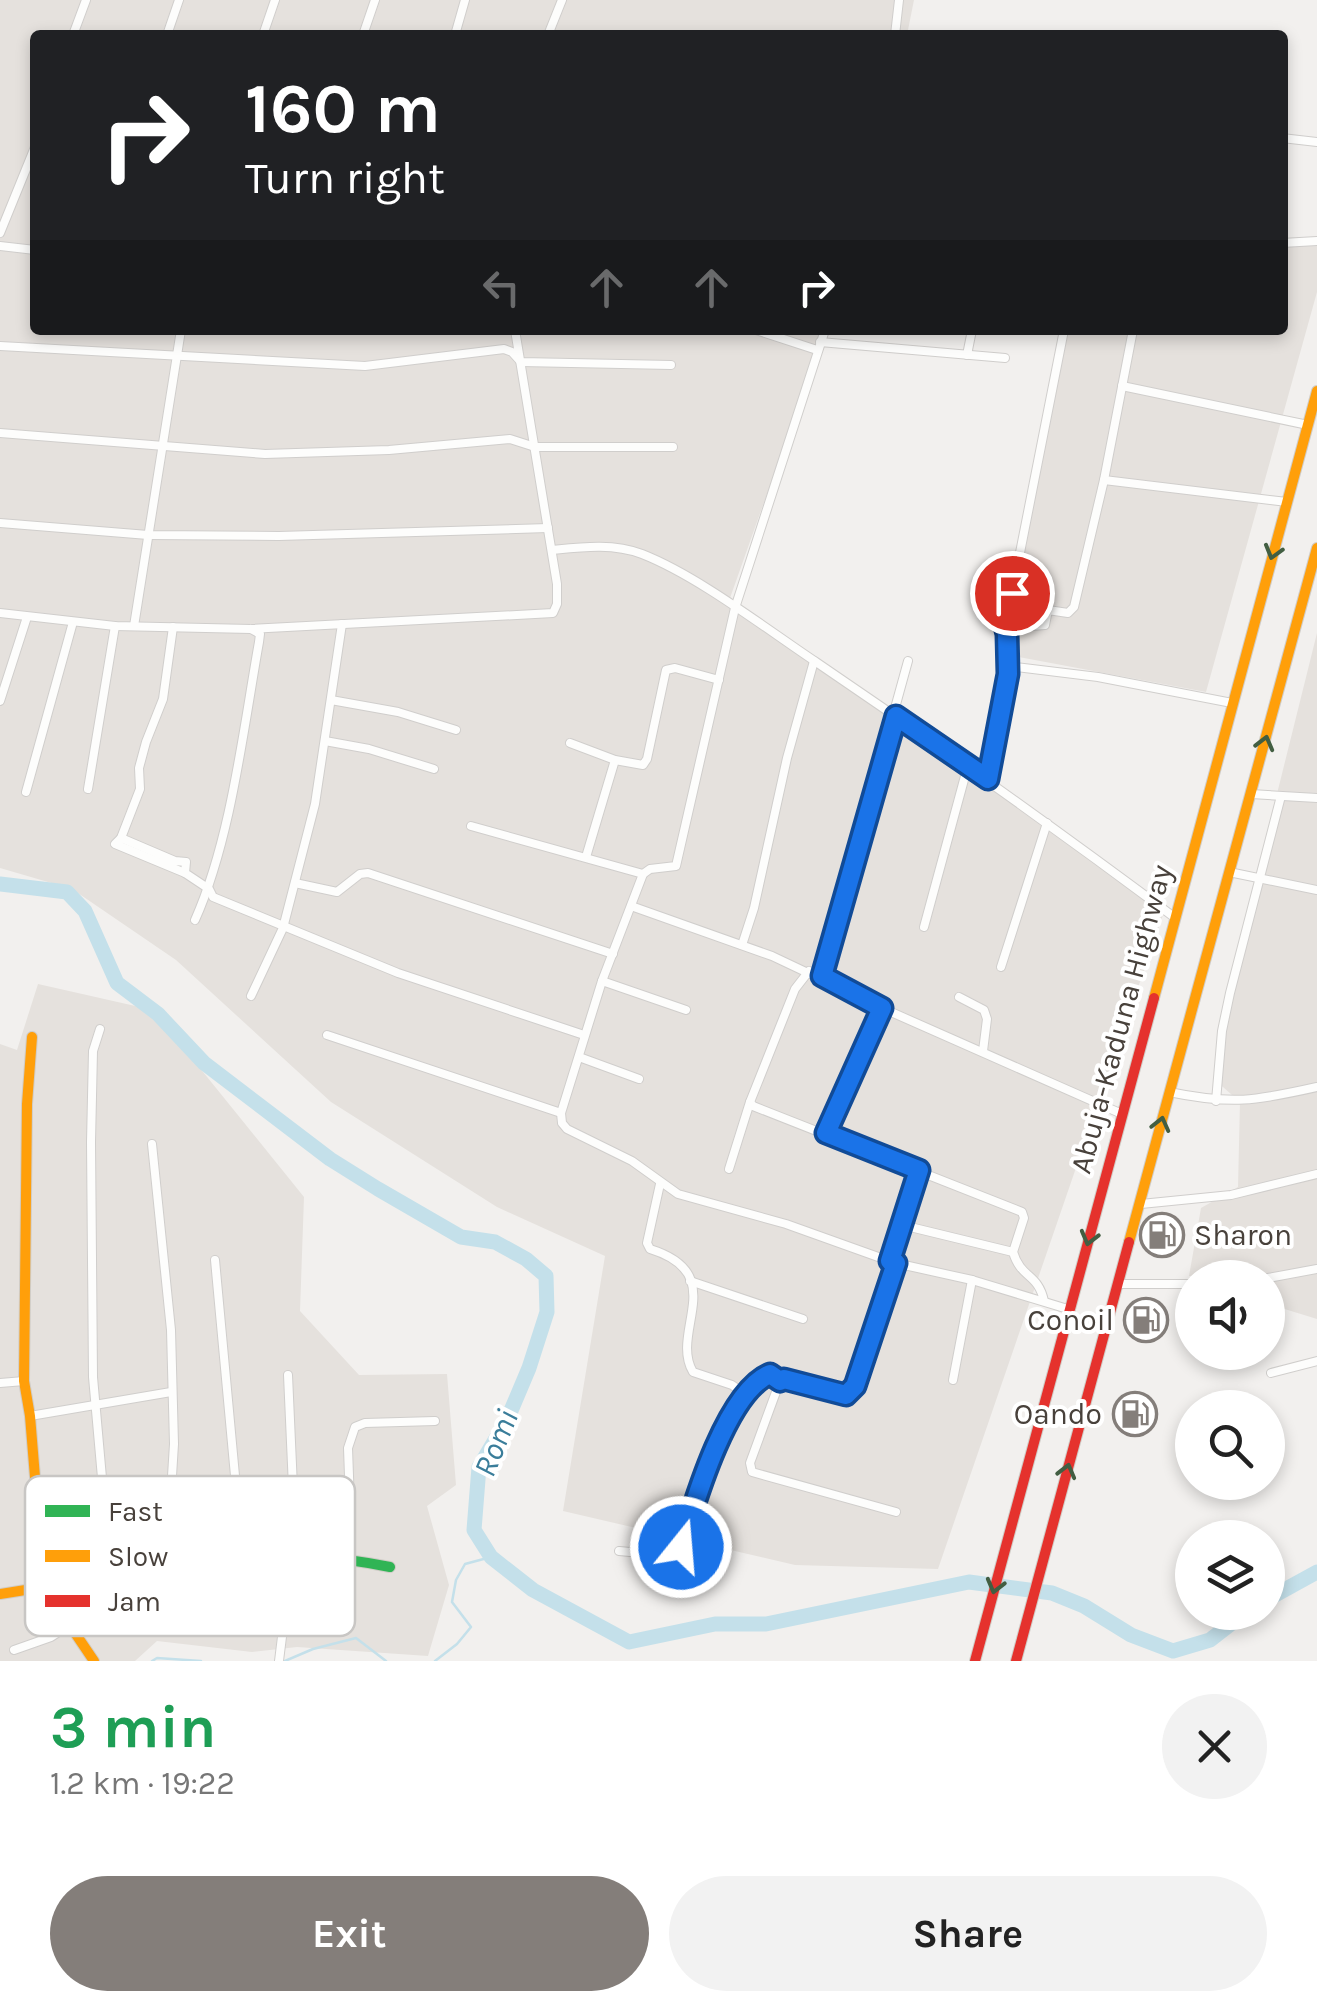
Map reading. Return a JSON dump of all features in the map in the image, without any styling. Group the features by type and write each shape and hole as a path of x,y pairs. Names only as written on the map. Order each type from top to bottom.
{"main road":[{"name":"Abuja-Kaduna Highway","path":"975,1661 1317,391"},
{"path":"1016,1661 1314,572 1317,548"},
{"path":"32,1037 27,1104 24,1380 35,1476"},
{"path":"355,1560 390,1567"},
{"path":"0,1594 25,1590"},
{"path":"75,1636 94,1661"}],"street":[{"path":"76,30 86,0"},
{"path":"169,30 179,0"},
{"path":"265,30 275,0"},
{"path":"365,30 375,0"},
{"path":"456,30 465,0"},
{"path":"551,30 562,0"},
{"path":"895,30 898,0"},
{"path":"1288,139 1317,142"},
{"path":"0,233 30,159"},
{"path":"1288,243 1317,241"},
{"path":"0,246 30,249"},
{"path":"134,626 180,335"},
{"path":"0,614 115,626 251,629 553,613 558,584 516,335"},
{"path":"775,335 818,346 1005,358"},
{"path":"823,335 735,608 677,862 673,868 650,869 643,874 583,1032 560,1113 562,1123 632,1162 678,1194 786,1224 893,1262 972,1280 1071,1310"},
{"path":"967,354 971,335"},
{"path":"988,779 1006,666 1004,616 1012,593 1063,335"},
{"path":"1007,634 1011,628 1044,625 1048,610 1068,613 1074,607 1132,335"},
{"path":"0,346 365,366 504,350 521,362 671,365"},
{"path":"1122,386 1308,425"},
{"path":"0,433 265,454 390,450 510,439 535,447 673,447"},
{"path":"1104,480 1288,502"},
{"path":"0,523 148,534 332,536 548,528"},
{"path":"552,550 592,546 640,554 735,608 988,779 1174,917"},
{"path":"0,701 27,616"},
{"path":"26,792 73,622"},
{"path":"251,996 283,928 315,804 342,624"},
{"path":"88,789 115,626"},
{"path":"173,627 162,699 140,768 140,789 121,838 174,861 186,862 186,873 209,889 213,898 283,928 398,973 583,1032"},
{"path":"196,920 209,889 259,642 260,634 251,629"},
{"path":"742,945 754,908 786,758 814,662"},
{"path":"822,976 908,662"},
{"path":"1006,666 1098,677 1232,702"},
{"path":"570,743 614,760 646,762 666,670 675,668 718,680"},
{"path":"331,700 398,712 456,730"},
{"path":"325,741 434,770"},
{"path":"586,858 614,760"},
{"path":"924,927 968,765"},
{"path":"1252,794 1317,798"},
{"path":"1216,1101 1222,1031 1281,796"},
{"path":"1001,968 1048,823"},
{"path":"471,826 643,874"},
{"path":"1229,872 1317,890"},
{"path":"294,883 337,892 360,874 368,874 613,954"},
{"path":"631,906 822,976 882,1008 1122,1114"},
{"path":"729,1170 750,1102 795,989 809,971"},
{"path":"602,981 686,1010"},
{"path":"959,997 984,1010 984,1051"},
{"path":"826,1133 882,1008"},
{"path":"100,1029 93,1051 91,1142 93,1377 101,1476"},
{"path":"327,1035 560,1113"},
{"path":"579,1057 639,1079"},
{"path":"1169,1092 1216,1101 1256,1101 1317,1087"},
{"path":"750,1102 1022,1212 1024,1218 1013,1252 1020,1267 1041,1285 1044,1301"},
{"path":"152,1144 171,1330 172,1476"},
{"path":"620,1550 664,1554 678,1551 702,1475 745,1394 766,1375 834,1394 851,1392 919,1170"},
{"path":"1140,1204 1231,1195 1317,1174"},
{"path":"660,1184 647,1243 650,1250 681,1263 690,1281 694,1295 687,1362 691,1370 745,1394"},
{"path":"902,1225 1013,1252"},
{"path":"216,1260 235,1476"},
{"path":"1285,1275 1317,1269"},
{"path":"952,1380 972,1280"},
{"path":"690,1281 803,1319"},
{"path":"1118,1284 1175,1284"},
{"path":"1271,1373 1317,1361"},
{"path":"686,1382 691,1370"},
{"path":"288,1375 289,1476"},
{"path":"0,1383 24,1380"},
{"path":"780,1381 750,1463 752,1472 896,1512"},
{"path":"30,1416 171,1392"},
{"path":"349,1476 348,1448 356,1427 365,1423 435,1421"},
{"path":"14,1650 53,1636"}],"shaded area":[{"path":"0,0 914,0 908,30 30,30 30,335 823,335 730,598 1164,912 938,1569 795,1565 563,1511 605,1256 497,1207 331,1102 176,960 72,889 0,868"},
{"path":"1288,242 1317,243 1317,292 1206,692 997,653 1062,335 1288,335"},
{"path":"1317,633 1317,1319 1285,1309 1285,1260 1192,1260 1201,1208 1238,1187 1240,1102 1215,1080 1268,830"},
{"path":"38,984 153,1010 304,1197 300,1311 359,1375 447,1374 456,1485 427,1506 449,1585 428,1656 297,1647 252,1652 157,1641 135,1661 0,1661 0,1044 17,1050"}],"waterway":[{"name":"Romi","path":"0,884 67,892 85,911 117,983 158,1014 204,1063 330,1159 378,1189 461,1237 495,1242 526,1259 546,1276 547,1312 529,1368 507,1420 479,1467 474,1530 491,1557 533,1590 629,1642 715,1624 766,1624 969,1582 1052,1593 1084,1606 1131,1635 1173,1651 1210,1640 1223,1630"},
{"path":"435,1661 471,1627 452,1602 456,1580 465,1564 491,1557"},
{"name":"Romi","path":"1285,1590 1317,1572"},
{"path":"285,1661 356,1638 386,1661"},
{"path":"152,1661 201,1661"}],"traffic: fast":[{"path":"355,1561 390,1567"}],"traffic: slow":[{"path":"1154,998 1317,391"},
{"path":"1129,1242 1317,548"},
{"path":"32,1037 27,1104 24,1381 35,1476"},
{"path":"0,1594 25,1590"},
{"path":"77,1636 94,1661"}],"traffic: jam":[{"path":"975,1661 1154,998"},
{"path":"1016,1661 1129,1242"}],"place":[{"name":"Sharon","path":"1162,1235"},
{"name":"Conoil","path":"1146,1320"},
{"name":"Oando","path":"1135,1414"}],"route":[{"path":"681,1547 702,1475 745,1394 760,1379 770,1374 780,1381 846,1395 855,1386 896,1263 890,1261 919,1170 826,1133 882,1008 822,976 896,716 988,779 1008,674 1004,616 1012,593"}]}
